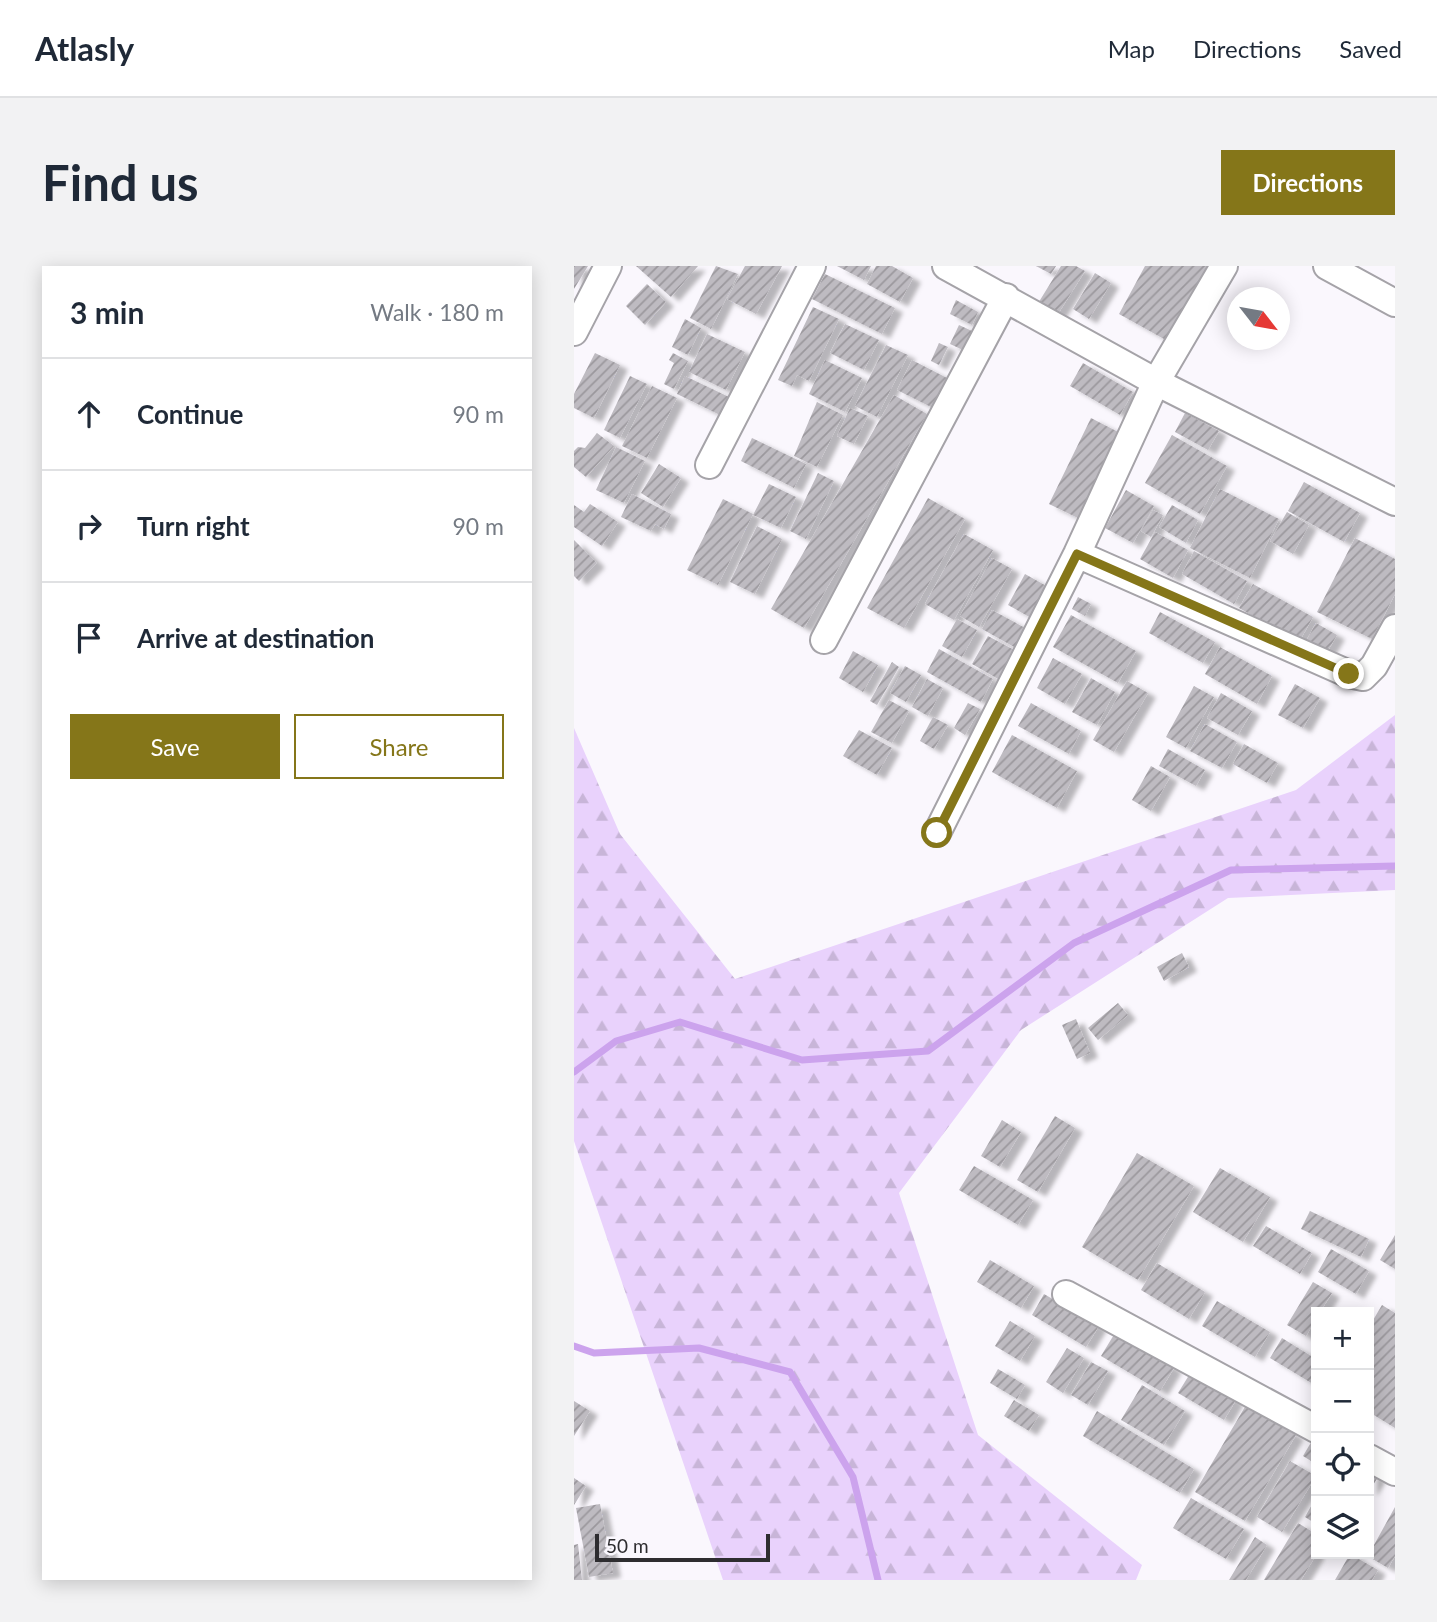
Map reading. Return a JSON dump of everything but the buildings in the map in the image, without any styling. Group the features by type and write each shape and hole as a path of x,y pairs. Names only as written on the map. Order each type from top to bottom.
{"street":[{"path":"574,332 608,266"},
{"path":"709,465 812,266"},
{"path":"946,266 1156,382 1395,502"},
{"path":"937,833 1077,554 1156,382 1224,266"},
{"path":"1327,266 1355,274 1395,303"},
{"path":"824,640 1006,297"},
{"path":"1077,554 1349,674 1363,677 1374,666 1395,628"},
{"path":"1066,1294 1311,1426"},
{"path":"1374,1461 1395,1472"}],"green space":[{"path":"1395,715 1395,890 1228,898 1021,1030 899,1193 978,1435 1142,1565 1136,1580 723,1580 574,1141 574,728 620,834 735,979 1296,790"}],"waterway":[{"path":"574,1072 616,1041 680,1022 802,1060 928,1051 1074,943 1231,870 1395,866"},
{"path":"574,1346 594,1353 699,1348 790,1372 853,1477 878,1580"}],"route":[{"path":"937,833 1077,554 1349,674"}]}
